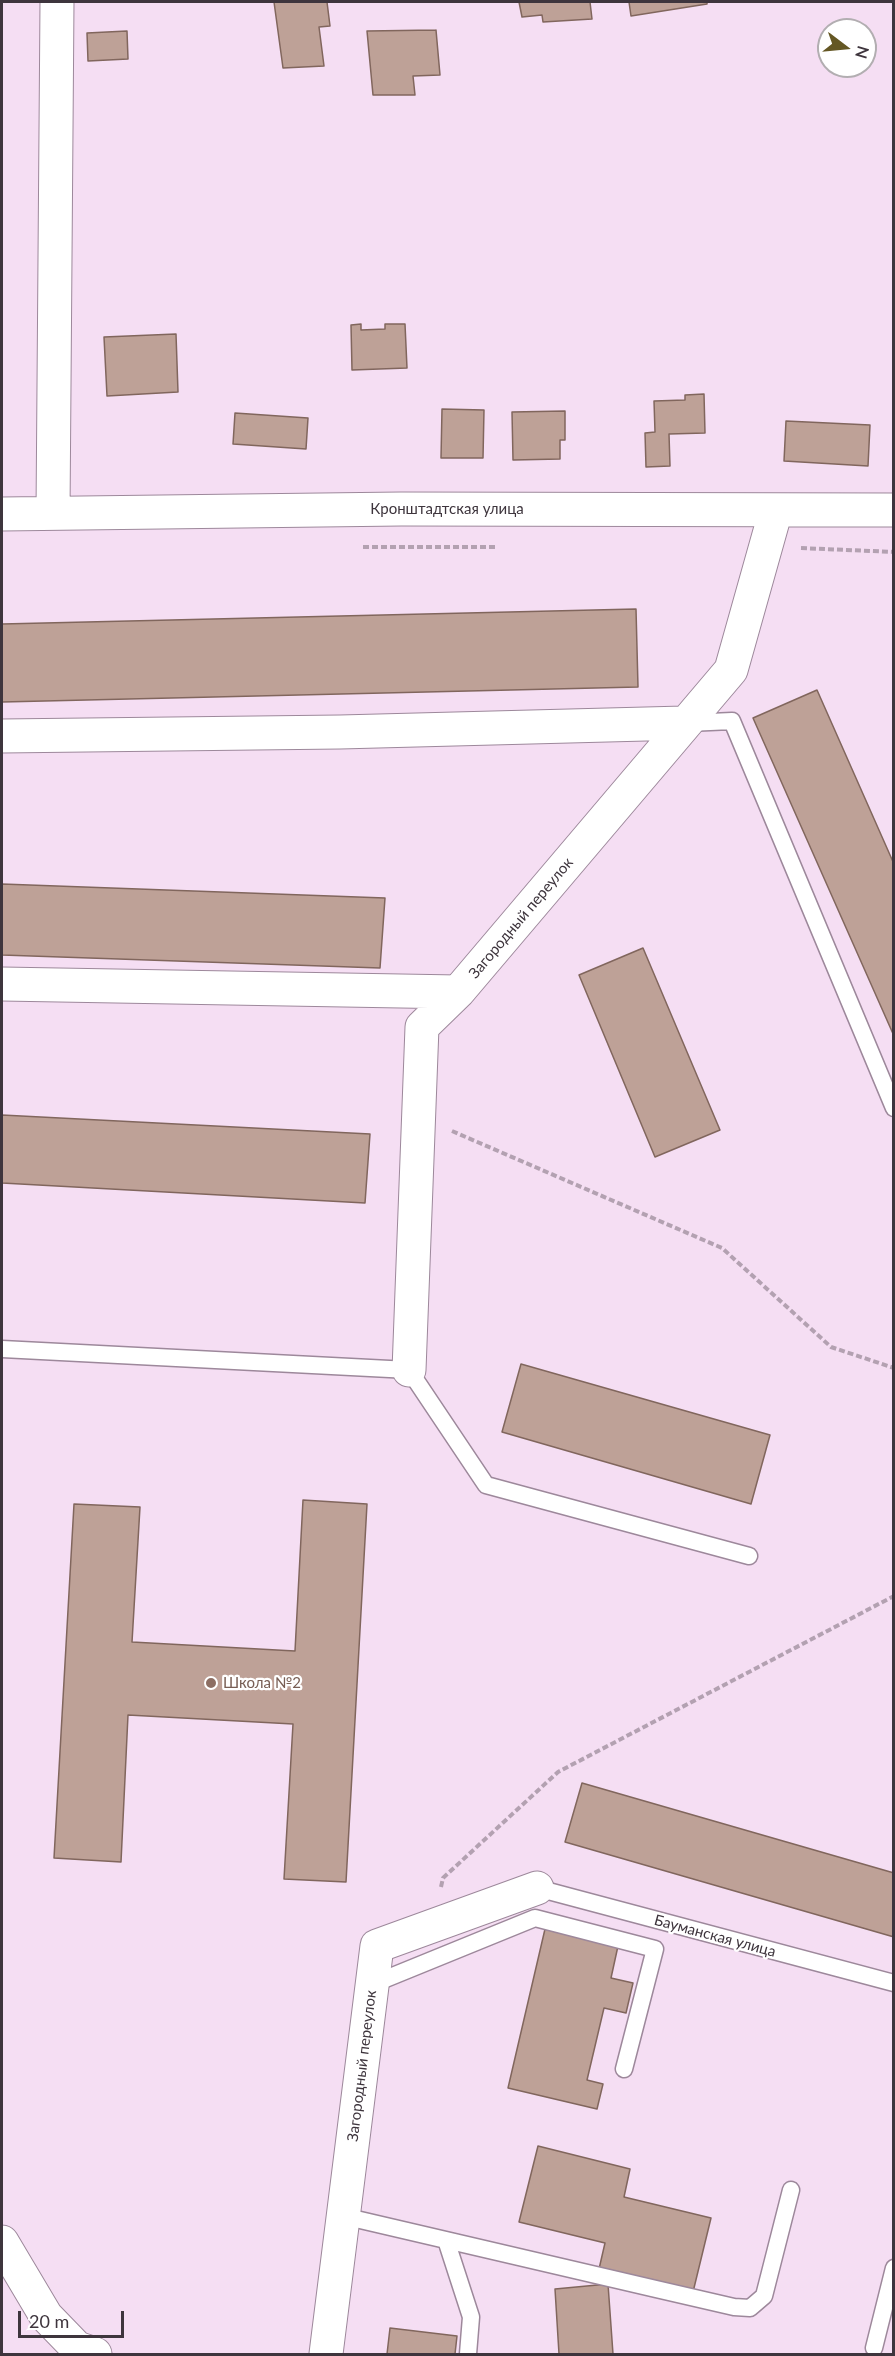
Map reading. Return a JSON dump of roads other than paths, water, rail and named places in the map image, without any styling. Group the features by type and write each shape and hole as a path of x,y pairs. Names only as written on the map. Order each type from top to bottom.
{"street":[{"path":"53,513 57,2"},
{"name":"Кронштадтская улица","path":"2,514 401,509 894,510"},
{"name":"Загородный переулок","path":"409,1370 422,1027 458,992 731,670 776,510"},
{"path":"2,736 340,732 684,723"},
{"path":"2,984 458,992"},
{"name":"Загородный переулок","path":"326,2355 377,1946 537,1888"},
{"path":"2,2242 46,2316 77,2348 95,2355"}],"lane":[{"path":"684,723 732,721 894,1108"},
{"path":"2,1349 409,1370 486,1485 749,1556"},
{"name":"Бауманская улица","path":"537,1888 894,1983"},
{"path":"373,1984 535,1918 655,1949 624,2069"},
{"path":"343,2216 667,2292 734,2307 750,2308 764,2296 791,2190"},
{"path":"447,2240 471,2317 468,2355"},
{"path":"874,2348 894,2268"}],"place":[{"name":"Школа №2","path":"211,1683"}]}
